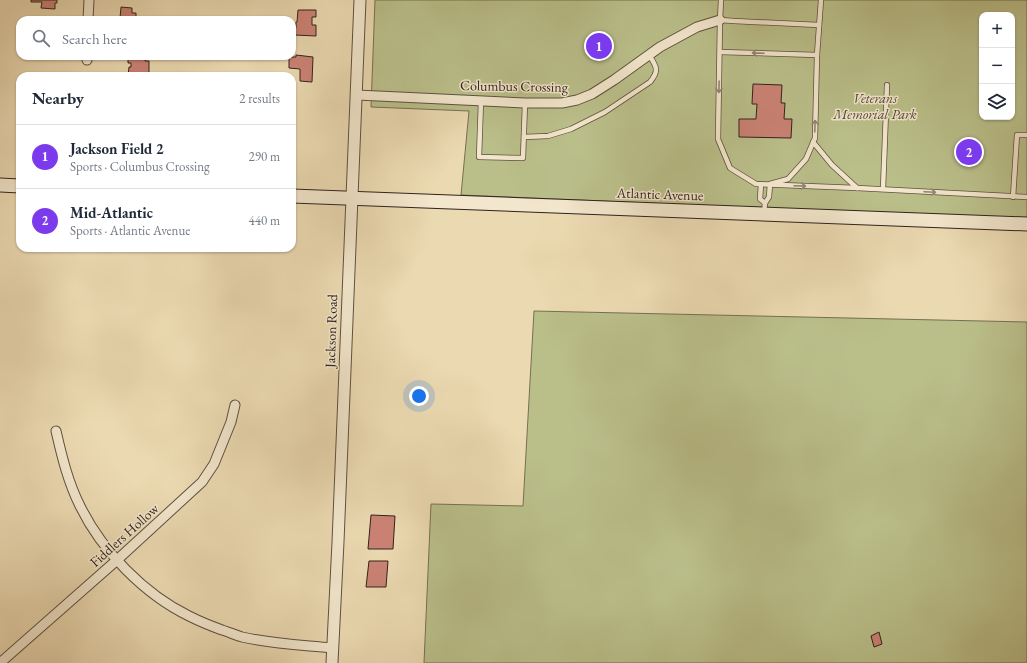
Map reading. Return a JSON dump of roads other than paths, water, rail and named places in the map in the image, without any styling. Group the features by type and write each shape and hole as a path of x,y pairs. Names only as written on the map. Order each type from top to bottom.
{"main road":[{"path":"0,185 16,186"},
{"name":"Atlantic Avenue","path":"296,196 352,199 764,208 1027,224"}],"street":[{"path":"88,16 89,0"},
{"name":"Jackson Road","path":"332,663 360,0"},
{"name":"Columbus Crossing","path":"357,95 562,104 592,94 660,47 697,27 720,20"},
{"name":"Fiddlers Hollow","path":"0,663 117,560 202,482 214,464 231,422 235,405"},
{"path":"56,431 67,475 80,506 98,536 117,560 139,582 167,603 188,616 241,637 272,643 332,648"}],"lane":[{"path":"722,0 720,20 718,139 730,168 756,184 1027,197"},
{"path":"770,184 788,179 806,159 815,138 817,55 821,0"},
{"path":"720,20 819,25"},
{"path":"720,52 817,55"},
{"path":"524,137 548,136 571,129 605,112 650,82 655,76 655,65 649,55"},
{"path":"883,189 887,85"},
{"path":"481,101 479,157 523,158 525,103"},
{"path":"1013,196 1017,135 1027,135"},
{"path":"813,142 832,165 858,188"},
{"path":"761,184 760,199 764,208"},
{"path":"764,208 769,198 770,184"}],"place":[{"name":"Jackson Field 2","path":"599,46"},
{"name":"Mid-Atlantic","path":"969,152"}],"park label":[{"name":"Veterans Memorial Park","path":"875,106"}]}
